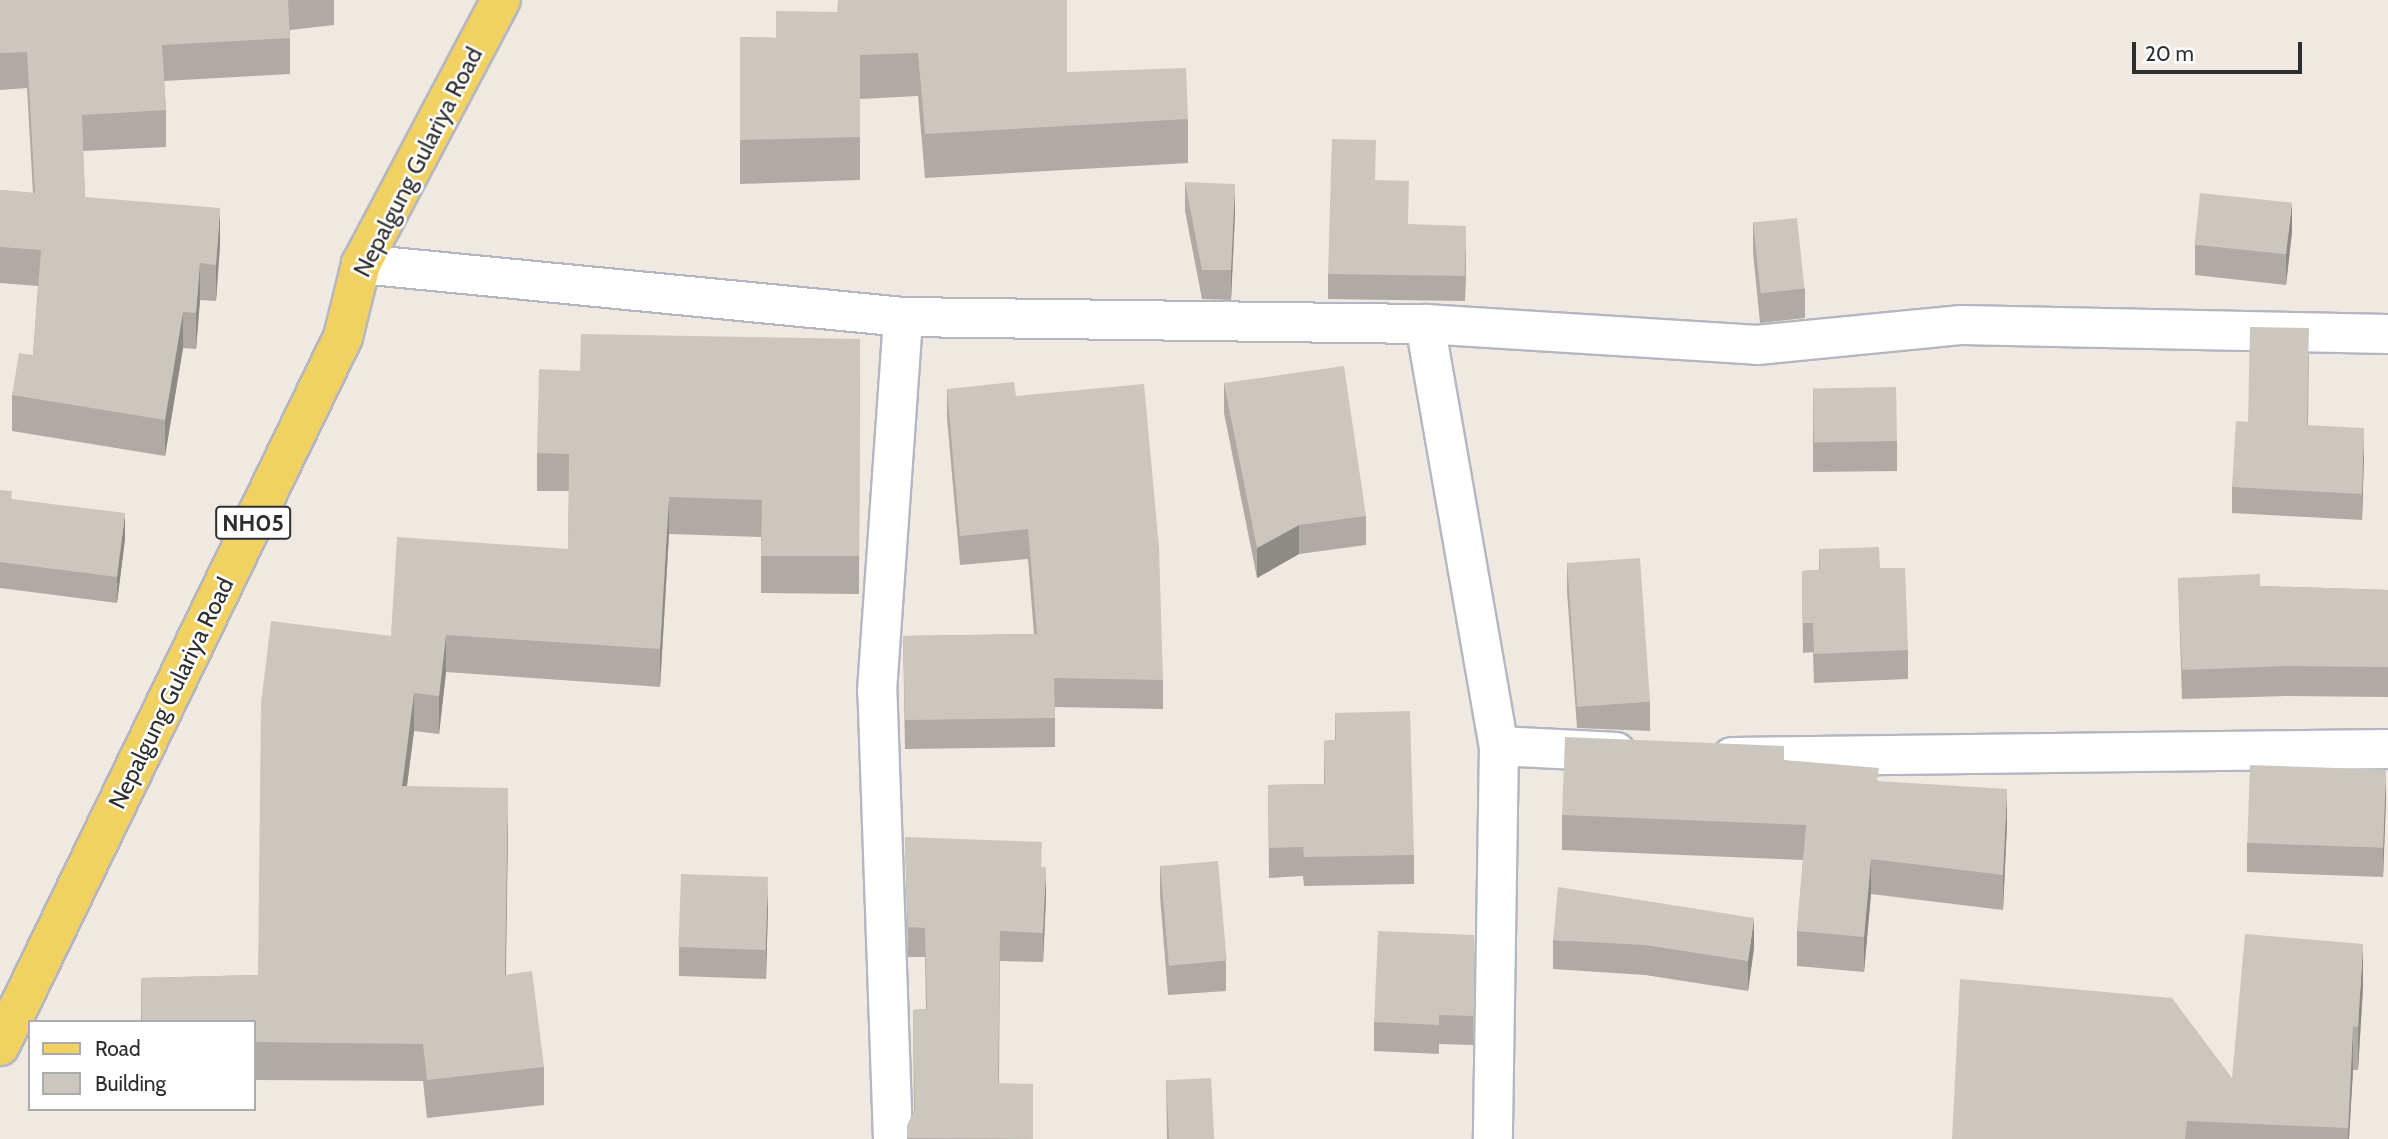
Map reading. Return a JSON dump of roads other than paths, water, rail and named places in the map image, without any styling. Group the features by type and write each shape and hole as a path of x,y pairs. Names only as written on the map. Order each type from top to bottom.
{"main road":[{"name":"Nepalgung Gulariya Road","path":"0,1046 343,337 361,264 502,0"}],"street":[{"path":"361,264 903,317 1425,324 1757,345 1962,325 2388,334"},
{"path":"893,1139 877,691 903,317"},
{"path":"1425,324 1499,746 1493,1139"},
{"path":"1499,746 1645,753"},
{"path":"1698,755 2388,749"}]}
